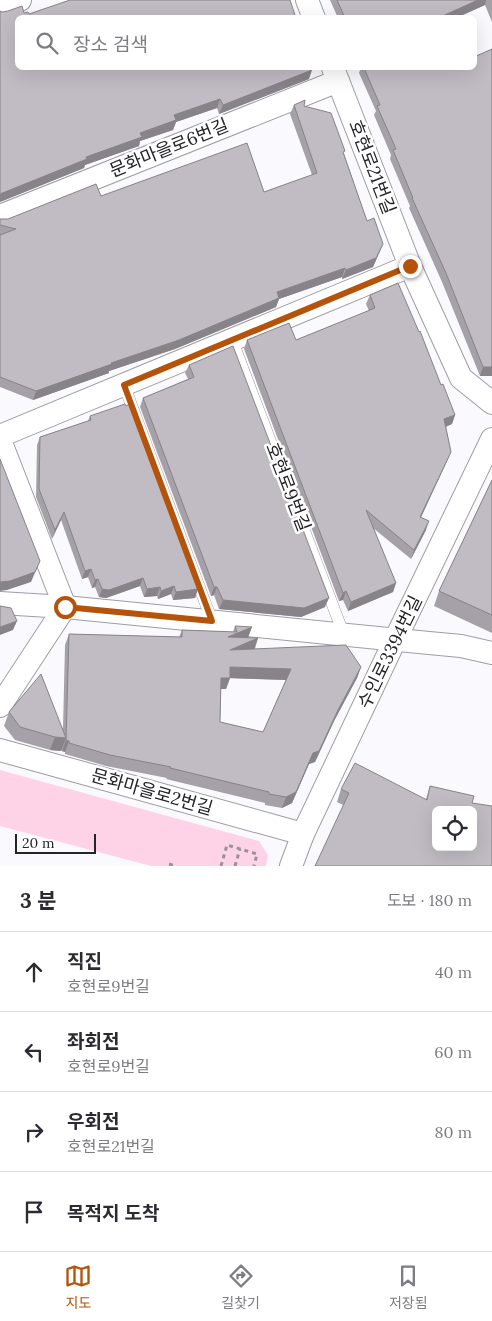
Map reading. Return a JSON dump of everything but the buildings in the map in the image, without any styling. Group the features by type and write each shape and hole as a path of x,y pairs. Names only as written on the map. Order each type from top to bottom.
{"street":[{"path":"0,8 20,0"},
{"path":"307,0 313,15"},
{"name":"문화마을로6번길","path":"0,216 336,74"},
{"name":"호현로21번길","path":"336,74 410,266 461,378 492,403"},
{"path":"0,436 410,266"},
{"name":"수인로3394번길","path":"291,866 303,834 492,439"},
{"path":"0,440 65,607"},
{"path":"0,603 65,607 461,646 492,654"},
{"path":"0,706 65,607"},
{"name":"문화마을로2번길","path":"0,750 303,834"}],"lane":[{"name":"호현로9번길","path":"232,340 344,635"},
{"path":"124,385 212,621"}],"path":[{"path":"221,866 227,845 257,854 254,866"},
{"path":"235,866 240,848"},
{"path":"169,864 176,866"}],"shaded area":[{"path":"0,770 259,841 268,855 266,866 151,866 0,826"}],"route":[{"path":"65,607 212,621 124,385 410,266"}]}
